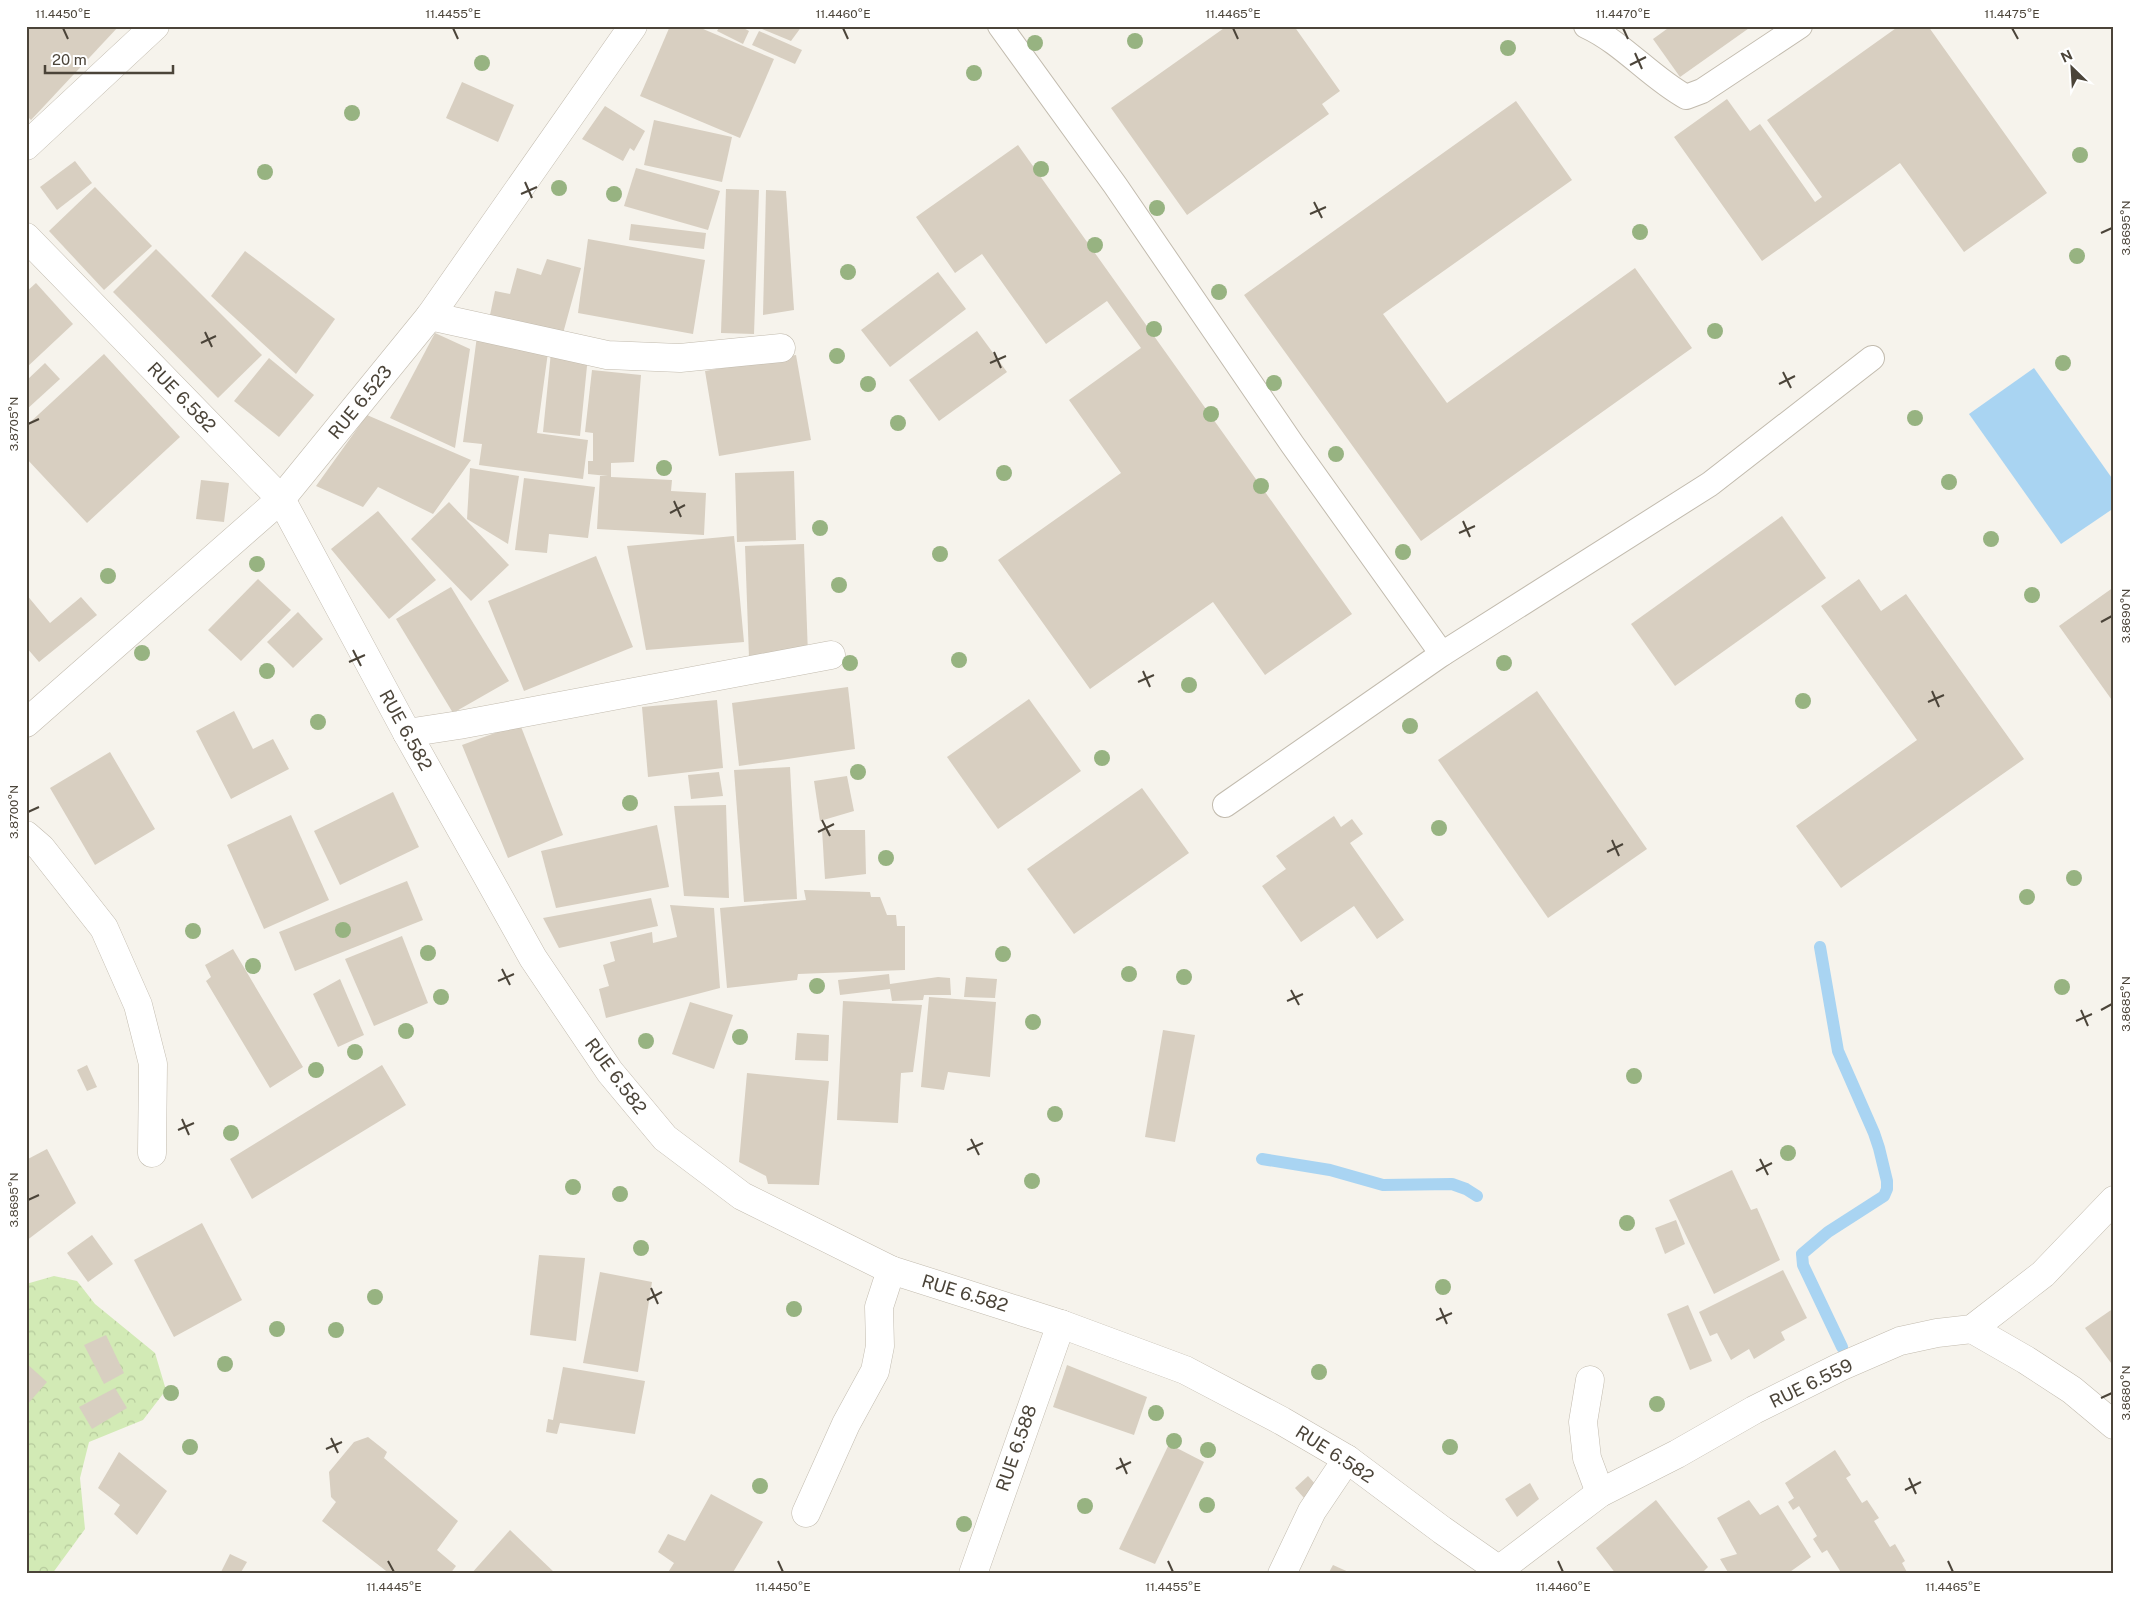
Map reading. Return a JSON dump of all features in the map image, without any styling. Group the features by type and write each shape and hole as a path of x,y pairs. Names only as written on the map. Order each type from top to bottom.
{"street":[{"path":"26,146 155,26"},
{"name":"RUE 6.523","path":"26,722 281,499 430,316 633,26"},
{"name":"RUE 6.582","path":"26,238 281,499 407,733 533,958 610,1072 665,1138 742,1196 891,1270 1061,1324 1185,1370 1282,1420 1347,1459 1502,1572"},
{"path":"430,316 607,355 680,358 781,348"},
{"path":"407,733 831,655"},
{"path":"26,835 42,848 104,928 138,1005 153,1064 152,1152"},
{"path":"2114,1200 2043,1274 1972,1329 2026,1360 2072,1390 2114,1425"},
{"path":"806,1513 846,1424 875,1371 880,1346 880,1307 891,1270"},
{"name":"RUE 6.588","path":"973,1574 1061,1324"},
{"name":"RUE 6.559","path":"1502,1572 1600,1493 1677,1454 1754,1410 1840,1367 1900,1341 1937,1333 1972,1329"},
{"path":"1590,1380 1584,1422 1587,1458 1600,1493"},
{"path":"1282,1574 1312,1511 1347,1459"}],"lane":[{"path":"1000,26 1115,185 1292,444 1442,654"},
{"path":"1586,26 1601,33 1668,87 1686,97 1702,91 1800,26"},
{"path":"1225,805 1442,654 1710,484 1872,358"}],"green space":[{"path":"54,1276 77,1281 95,1304 155,1353 166,1390 143,1420 89,1442 80,1478 85,1529 52,1574 26,1574 26,1284"}],"water":[{"path":"2034,368 2114,481 2114,508 2061,544 1969,414"}],"building":[{"path":"26,26 119,26 31,120 26,115"},
{"path":"670,26 696,26 774,59 740,138 640,96"},
{"path":"720,26 740,26 749,31 743,44 717,31"},
{"path":"755,26 802,26 791,41"},
{"path":"1227,26 1294,26 1340,91 1322,104 1329,114 1187,215 1111,108"},
{"path":"1671,26 1752,26 1680,77 1653,39"},
{"path":"1899,26 1928,26 2047,193 1964,252 1900,163 1762,261 1674,137 1727,99 1750,131 1760,124 1815,202 1822,197 1767,120"},
{"path":"759,31 802,50 795,64 752,45"},
{"path":"462,82 514,105 498,142 446,118"},
{"path":"1516,101 1572,180 1383,314 1447,403 1635,268 1692,348 1421,541 1244,295"},
{"path":"605,106 645,131 634,151 630,148 623,161 582,139"},
{"path":"654,120 732,137 722,182 644,165"},
{"path":"1018,145 1352,614 1265,675 1213,602 1090,689 998,560 1121,473 1069,400 1141,348 1107,301 1046,344 982,254 955,273 916,217"},
{"path":"75,161 92,183 57,210 40,187"},
{"path":"636,168 720,191 708,230 624,206"},
{"path":"95,187 152,246 104,290 49,231"},
{"path":"726,189 759,190 754,334 721,333"},
{"path":"766,190 786,191 794,310 763,315"},
{"path":"631,224 706,233 704,249 629,240"},
{"path":"588,239 705,260 693,334 578,313"},
{"path":"156,249 262,355 218,398 113,292"},
{"path":"245,251 335,319 296,374 211,296"},
{"path":"547,259 581,268 562,337 490,315 495,291 510,294 517,268 541,275"},
{"path":"938,272 966,309 890,367 861,330"},
{"path":"36,283 73,324 26,368 26,292"},
{"path":"977,331 1007,372 939,421 909,380"},
{"path":"435,333 470,349 455,448 390,418"},
{"path":"477,336 549,345 537,433 588,440 583,479 479,465 482,444 463,442"},
{"path":"551,352 588,356 580,436 543,432"},
{"path":"104,354 180,437 87,523 26,458 26,426"},
{"path":"796,355 811,440 719,456 705,371"},
{"path":"269,358 314,395 279,437 234,401"},
{"path":"45,363 60,379 26,410 26,381"},
{"path":"592,370 641,375 634,462 611,463 611,477 672,480 671,491 706,493 704,535 597,529 600,476 608,476 588,474 588,461 593,461 593,433 585,432"},
{"path":"367,415 471,460 433,514 378,487 363,507 316,486"},
{"path":"470,468 519,476 508,544 467,519"},
{"path":"794,471 796,540 737,542 735,473"},
{"path":"524,478 595,487 588,538 549,534 547,553 515,550"},
{"path":"201,480 229,483 224,522 196,519"},
{"path":"449,502 509,565 471,601 411,539"},
{"path":"378,511 436,580 389,619 331,549"},
{"path":"1782,516 1826,578 1675,686 1631,624"},
{"path":"734,536 744,642 646,650 627,546"},
{"path":"804,544 808,655 749,658 745,546"},
{"path":"596,556 633,647 524,691 488,601"},
{"path":"258,579 291,610 241,661 208,630"},
{"path":"1859,579 1881,611 1906,594 2024,759 1841,888 1796,826 1917,740 1821,606"},
{"path":"451,587 509,681 453,713 396,619"},
{"path":"2114,587 2114,703 2059,626"},
{"path":"26,594 50,623 81,597 97,615 39,662 26,647"},
{"path":"298,612 323,639 293,668 267,642"},
{"path":"848,687 855,749 739,766 732,703"},
{"path":"1537,691 1647,849 1548,918 1438,760"},
{"path":"1029,699 1081,771 998,829 947,757"},
{"path":"717,700 723,768 648,777 642,707"},
{"path":"234,711 253,749 273,739 289,769 231,799 196,731"},
{"path":"520,724 563,835 508,858 462,745"},
{"path":"110,752 155,829 95,865 50,788"},
{"path":"790,767 797,899 744,902 734,770"},
{"path":"719,772 723,796 691,799 688,775"},
{"path":"847,776 854,811 820,821 814,781"},
{"path":"1142,788 1189,853 1074,934 1027,869"},
{"path":"393,792 419,847 340,885 314,831"},
{"path":"726,805 729,898 684,896 674,806"},
{"path":"291,815 329,900 264,929 227,845"},
{"path":"1334,816 1341,827 1352,819 1363,834 1350,843 1404,920 1377,939 1354,906 1301,942 1262,886 1286,869 1276,856"},
{"path":"657,825 669,887 556,908 541,851"},
{"path":"822,830 865,830 866,874 825,879"},
{"path":"407,881 423,920 295,971 279,932"},
{"path":"804,890 870,892 871,897 880,897 887,915 896,915 897,926 905,926 905,970 798,974 797,980 727,988 720,908 806,900"},
{"path":"651,898 658,926 559,948 543,918"},
{"path":"670,905 714,908 720,988 606,1018 599,989 609,986 603,965 615,961 610,942 652,932 653,943 677,937"},
{"path":"402,936 428,1003 374,1026 345,959"},
{"path":"233,949 303,1067 270,1088 206,981 211,977 205,965"},
{"path":"889,974 890,984 938,977 950,978 951,995 924,995 923,1000 892,1001 890,989 840,995 838,980"},
{"path":"966,977 997,979 995,998 964,997"},
{"path":"340,979 364,1035 338,1047 313,994"},
{"path":"929,997 996,1002 990,1077 948,1072 944,1090 921,1087"},
{"path":"843,1001 922,1005 913,1072 901,1073 898,1123 837,1120"},
{"path":"690,1002 733,1015 714,1069 672,1054"},
{"path":"1163,1030 1195,1035 1175,1142 1145,1137"},
{"path":"797,1033 829,1035 828,1061 795,1060"},
{"path":"87,1065 97,1087 87,1091 77,1070"},
{"path":"382,1065 406,1105 252,1199 230,1159"},
{"path":"747,1073 829,1081 819,1185 768,1184 766,1176 739,1162"},
{"path":"47,1149 76,1203 26,1241 26,1160"},
{"path":"1732,1170 1751,1210 1757,1208 1780,1260 1714,1294 1669,1200"},
{"path":"1676,1220 1685,1244 1665,1254 1655,1228"},
{"path":"202,1223 242,1300 174,1337 134,1260"},
{"path":"92,1235 113,1264 88,1282 67,1253"},
{"path":"539,1255 585,1258 576,1341 530,1335"},
{"path":"1783,1270 1807,1318 1781,1332 1785,1340 1754,1359 1749,1349 1731,1360 1717,1333 1710,1336 1699,1312"},
{"path":"600,1272 652,1282 638,1372 583,1363"},
{"path":"1688,1305 1712,1361 1690,1370 1667,1314"},
{"path":"2114,1308 2114,1367 2085,1328"},
{"path":"106,1335 124,1373 104,1384 84,1345"},
{"path":"26,1363 47,1382 26,1406"},
{"path":"1067,1365 1147,1397 1134,1435 1053,1407"},
{"path":"563,1367 645,1381 635,1434 560,1423 557,1434 546,1432 548,1419 553,1420"},
{"path":"115,1388 127,1408 92,1429 79,1407"},
{"path":"368,1437 387,1452 384,1458 458,1521 437,1550 456,1566 450,1574 390,1574 322,1521 336,1502 331,1497 329,1472 354,1442"},
{"path":"1169,1444 1204,1462 1155,1564 1119,1549"},
{"path":"1835,1450 1851,1475 1846,1478 1862,1503 1867,1500 1879,1518 1874,1521 1890,1547 1895,1544 1905,1561 1902,1563 1908,1574 1842,1574 1827,1550 1822,1553 1813,1539 1817,1536 1799,1506 1793,1510 1788,1502 1794,1498 1785,1483"},
{"path":"119,1452 167,1491 137,1535 114,1514 120,1505 98,1488"},
{"path":"1308,1476 1317,1486 1304,1498 1295,1488"},
{"path":"1530,1483 1539,1499 1517,1517 1505,1499"},
{"path":"711,1494 763,1522 732,1574 667,1574 674,1563 658,1552 668,1534 685,1541"},
{"path":"1656,1500 1708,1567 1701,1574 1616,1574 1596,1548"},
{"path":"1749,1500 1760,1515 1778,1505 1811,1557 1787,1574 1729,1574 1720,1559 1737,1554 1717,1518"},
{"path":"510,1530 556,1574 471,1574"},
{"path":"230,1554 247,1562 240,1574 220,1574"},
{"path":"1333,1565 1353,1574 1328,1574"}],"waterway":[{"path":"1820,947 1838,1051 1874,1133 1887,1181 1887,1189 1884,1196 1828,1232 1802,1254 1803,1265 1842,1347"},
{"path":"1262,1159 1330,1170 1383,1185 1452,1184 1466,1189 1477,1196"}]}
